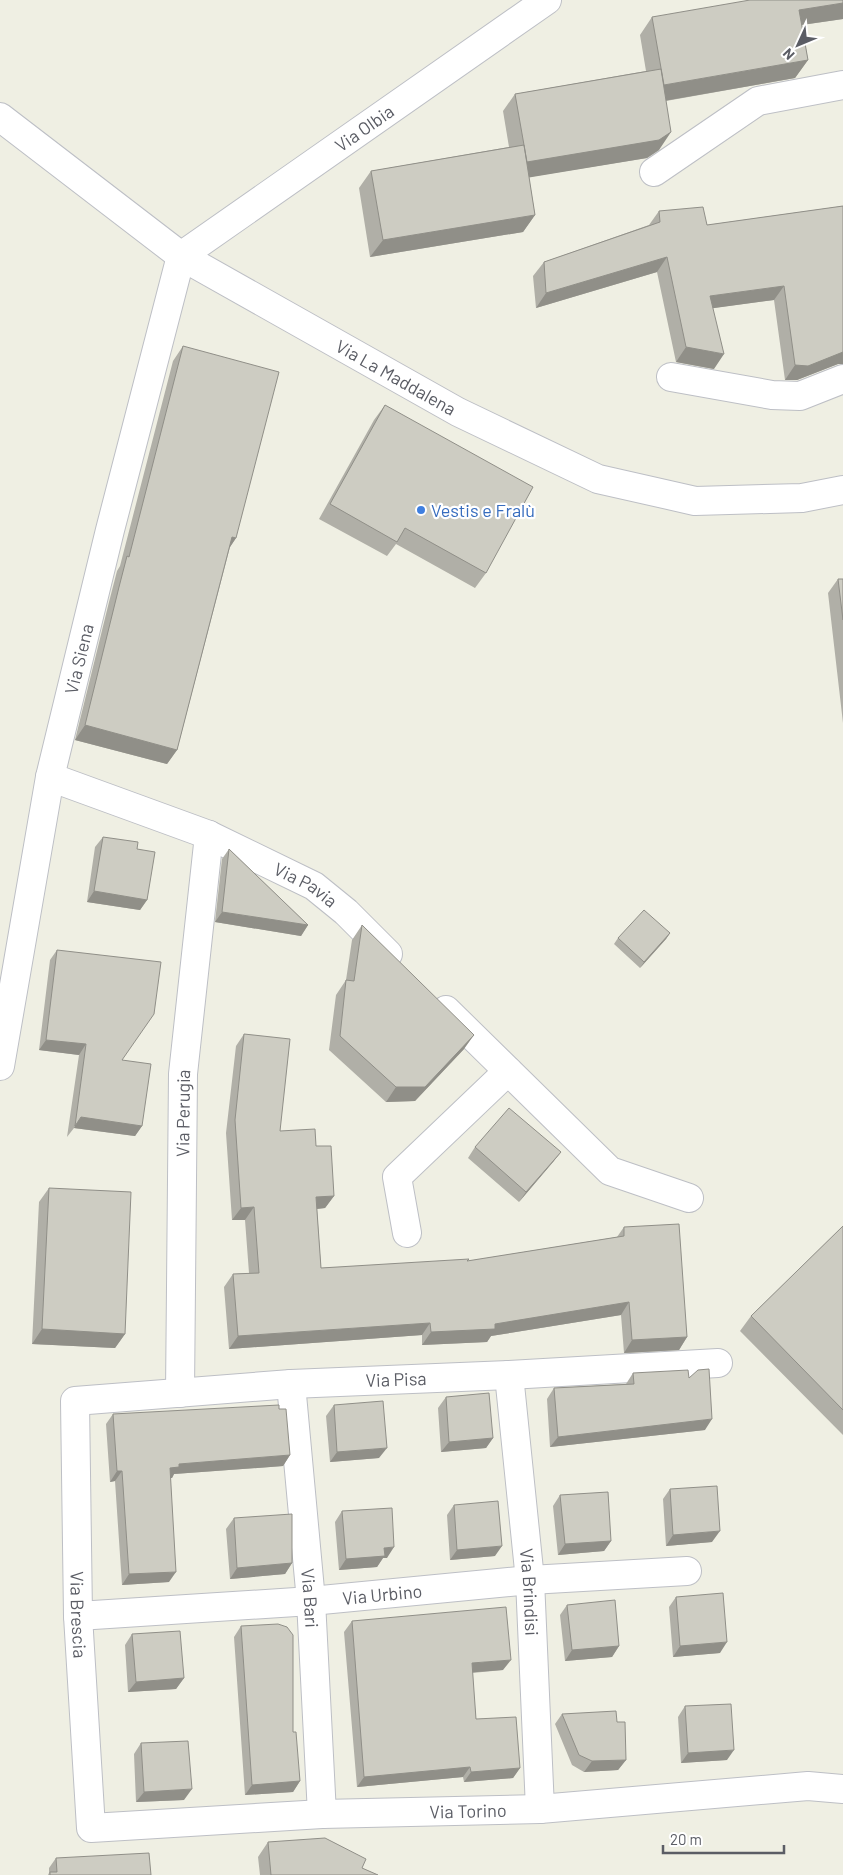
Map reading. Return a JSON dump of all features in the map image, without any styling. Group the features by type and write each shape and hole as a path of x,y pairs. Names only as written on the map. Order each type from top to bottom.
{"street":[{"name":"Via Olbia","path":"181,256 547,0"},
{"path":"654,172 758,101 843,86"},
{"name":"Via La Maddalena","path":"0,117 181,256 458,412 598,479 695,502 802,498 843,490"},
{"name":"Via Siena","path":"0,1066 50,777 112,520 181,256"},
{"path":"671,377 772,395 800,396 843,380"},
{"name":"Via Pavia","path":"50,777 209,835 314,886 346,912 409,974"},
{"name":"Via Perugia","path":"180,1393 183,1074 209,835"},
{"path":"430,994 610,1171 689,1198"},
{"path":"407,1233 397,1177 508,1070"},
{"name":"Via Pisa","path":"76,1401 291,1384 718,1363"},
{"name":"Via Brindisi","path":"509,1374 530,1580 540,1809"},
{"name":"Via Bari","path":"291,1384 311,1601 322,1814"},
{"name":"Via Brescia","path":"76,1401 78,1616 91,1828"},
{"name":"Via Urbino","path":"78,1616 311,1601 530,1580 687,1572"},
{"name":"Via Torino","path":"91,1828 322,1814 540,1809 808,1786 843,1789"}],"building":[{"path":"750,0 843,0 843,3 799,10 808,60 664,85 652,17"},
{"path":"661,69 671,132 659,140 527,162 515,94"},
{"path":"524,145 535,215 383,240 371,171"},
{"path":"843,206 843,352 808,366 795,365 784,286 710,296 724,354 686,347 667,257 546,293 544,262 660,222 659,211 703,207 707,225"},
{"path":"183,346 279,372 236,538 232,537 177,750 85,725 127,556 129,557"},
{"name":"Vestis e Fralù","path":"385,405 533,487 486,573 405,528 397,542 330,504"},
{"path":"838,579 843,579 843,620"},
{"path":"103,837 138,842 137,849 155,852 147,900 94,891"},
{"path":"229,849 308,925 222,912"},
{"path":"644,910 670,933 644,962 618,938"},
{"path":"362,925 474,1035 425,1087 396,1087 340,1036 346,980 354,981"},
{"path":"57,950 161,962 154,1014 122,1060 151,1064 142,1126 81,1117 75,1126 86,1044 46,1040"},
{"path":"244,1034 290,1039 280,1131 315,1129 316,1146 331,1146 334,1196 316,1197 321,1268 469,1259 467,1261 624,1236 624,1227 679,1224 687,1337 632,1340 629,1302 495,1324 495,1329 431,1332 430,1323 238,1336 233,1274 259,1273 254,1207 241,1208 235,1120"},
{"path":"509,1108 561,1152 526,1192 475,1147"},
{"path":"49,1188 131,1192 125,1334 42,1329"},
{"path":"843,1226 843,1410 751,1316"},
{"path":"709,1369 712,1419 558,1437 554,1388 634,1384 633,1373 688,1370 689,1378 698,1370"},
{"path":"489,1393 493,1438 449,1442 446,1397"},
{"path":"383,1401 387,1448 337,1452 334,1405"},
{"path":"279,1405 279,1409 286,1409 290,1455 179,1464 179,1467 170,1468 176,1572 129,1574 122,1471 117,1471 113,1414"},
{"path":"717,1486 720,1531 673,1535 670,1489"},
{"path":"608,1492 611,1541 565,1544 560,1495"},
{"path":"498,1501 502,1546 457,1550 454,1505"},
{"path":"392,1508 394,1547 384,1548 385,1556 346,1559 342,1511"},
{"path":"292,1514 292,1563 237,1568 234,1518"},
{"path":"723,1593 727,1642 680,1646 676,1597"},
{"path":"615,1600 619,1646 572,1650 567,1605"},
{"path":"506,1607 511,1660 472,1663 476,1719 516,1717 520,1768 471,1772 470,1767 364,1777 352,1621"},
{"path":"278,1624 287,1627 293,1635 293,1732 296,1732 300,1781 252,1785 241,1626"},
{"path":"180,1631 184,1678 136,1682 132,1634"},
{"path":"731,1704 734,1750 688,1753 685,1706"},
{"path":"616,1711 617,1722 625,1722 626,1760 592,1761 579,1755 562,1714"},
{"path":"188,1741 192,1789 144,1792 141,1743"},
{"path":"325,1838 366,1859 362,1868 378,1875 271,1875 268,1842"},
{"path":"149,1853 151,1875 50,1875 50,1872 57,1872 56,1858"}],"place":[{"name":"Vestis e Fralù","path":"421,510"}]}
